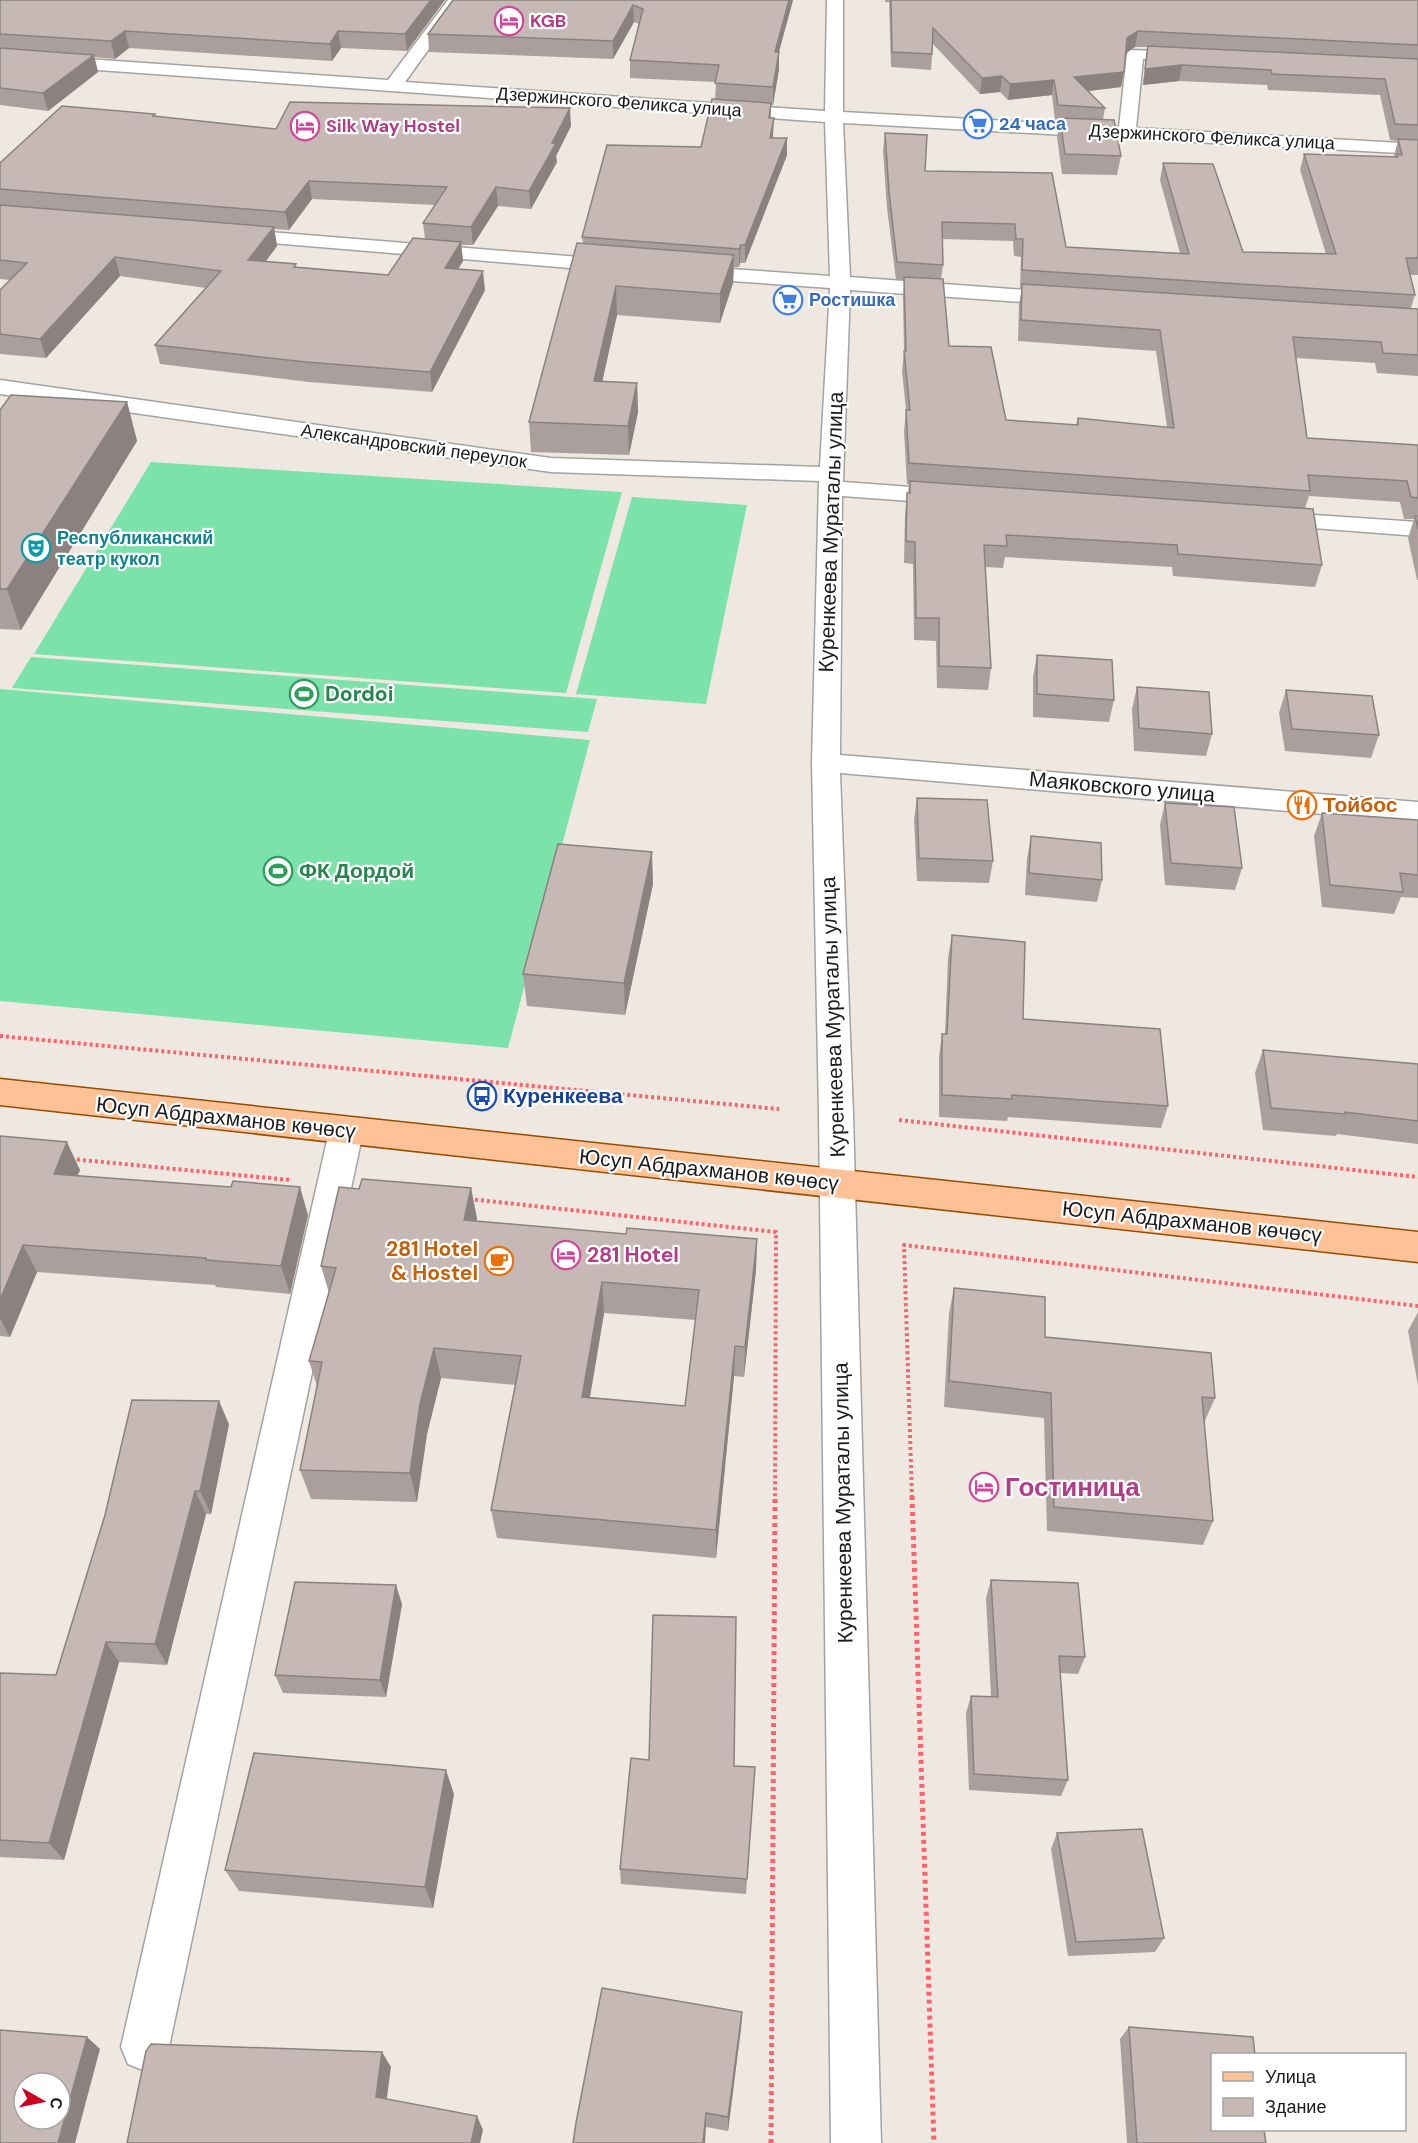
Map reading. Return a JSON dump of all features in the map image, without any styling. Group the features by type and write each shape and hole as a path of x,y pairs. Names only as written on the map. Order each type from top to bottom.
{"main road":[{"name":"Юсуп Абдрахманов көчөсү","path":"0,1092 346,1132 1418,1247"}],"street":[{"path":"393,86 459,0"},
{"name":"Куренкеева Мураталы улица","path":"835,0 834,117 840,284 831,481 826,763 837,1183 856,2143"},
{"path":"1127,132 1135,54 1206,58"},
{"name":"Дзержинского Феликса улица","path":"0,58 834,117 1418,149"},
{"path":"213,233 631,267"},
{"path":"667,270 1088,300"},
{"name":"Александровский переулок","path":"0,387 551,465 831,481 972,498"},
{"path":"1242,517 1418,529"},
{"name":"Маяковского улица","path":"826,763 1418,812"},
{"path":"145,2047 346,1132"}],"path":[{"path":"0,1036 779,1109"},
{"path":"899,1120 1418,1177"},
{"path":"69,1159 335,1184"},
{"path":"466,1199 776,1232 771,2143"},
{"path":"934,2143 904,1245 1418,1306"}],"green space":[{"path":"151,462 622,492 566,693 34,654"},
{"path":"632,497 747,505 706,704 576,694"},
{"name":"Dordoi","path":"31,657 597,699 588,732 12,688"},
{"name":"ФК Дордой","path":"0,689 590,740 508,1048 0,1001"}],"building":[{"path":"0,0 431,0 405,34 338,31 330,44 125,31 111,41 0,34"},
{"path":"453,0 789,0 775,52 779,52 773,87 715,83 719,65 630,60 643,9 633,5 613,41 428,34"},
{"path":"891,0 1418,0 1418,45 1138,31 1127,38 1124,72 1074,77 1105,108 1058,105 1054,80 1010,84 1002,76 982,78 933,28 932,54 892,52"},
{"path":"1148,46 1418,59 1418,125 1395,124 1385,79 1272,74 1271,70 1182,65 1145,69"},
{"path":"0,48 94,55 43,93 0,88"},
{"path":"712,99 771,103 769,118 774,118 770,138 787,138 745,245 741,245 739,249 582,237 607,145 701,147"},
{"path":"290,102 570,108 552,143 556,143 529,191 496,187 471,227 423,223 447,187 309,181 285,212 0,189 0,162 62,106 155,114 153,116 276,129"},
{"path":"1060,118 1114,120 1121,156 1065,154"},
{"path":"885,133 927,135 925,171 1052,173 1066,247 1189,254 1163,163 1213,164 1243,252 1336,254 1304,154 1398,157 1397,154 1402,155 1398,139 1418,140 1418,258 1406,258 1415,295 1022,270 1023,239 1016,239 1015,224 942,222 943,265 897,262"},
{"path":"0,205 274,227 248,260 296,264 294,267 388,275 413,238 461,242 445,268 483,271 430,372 306,362 155,345 221,271 115,257 40,339 0,334 0,290 27,263 0,260"},
{"path":"577,243 734,255 720,294 616,286 594,381 637,383 628,426 529,422"},
{"path":"904,277 943,279 949,346 991,347 1006,420 1078,425 1078,418 1174,428 1160,330 1021,320 1022,284 1418,309 1418,355 1383,353 1381,342 1293,337 1307,438 1418,445 1418,498 1411,497 1407,481 1308,475 1310,491 909,463 906,410 910,410 904,351 906,351"},
{"path":"11,395 127,402 7,589 0,589 0,410"},
{"path":"910,481 1313,509 1322,565 1178,554 1177,545 1006,535 1007,546 984,545 991,668 939,666 939,618 916,618 915,542 906,541 907,493 910,493"},
{"path":"1037,655 1112,660 1114,700 1037,694"},
{"path":"1137,687 1209,692 1212,734 1139,728"},
{"path":"1286,690 1372,696 1379,735 1292,729"},
{"path":"917,798 987,800 993,861 919,858"},
{"path":"1165,803 1234,807 1242,868 1171,863"},
{"path":"1322,813 1418,820 1418,875 1400,873 1403,892 1330,885"},
{"path":"1031,836 1101,843 1102,880 1029,873"},
{"path":"558,844 652,852 624,983 523,974"},
{"path":"952,935 1025,942 1023,1019 1160,1029 1168,1106 1012,1095 1012,1099 942,1095 942,1034 947,1034"},
{"path":"1263,1050 1418,1064 1418,1121 1345,1112 1345,1114 1271,1108"},
{"path":"0,1136 67,1142 54,1174 231,1187 233,1181 300,1187 281,1266 206,1260 206,1258 23,1245 0,1300"},
{"path":"362,1179 471,1188 464,1220 626,1234 627,1228 757,1239 745,1347 735,1346 716,1530 491,1510 521,1356 434,1348 420,1404 410,1473 300,1470 322,1362 309,1361 336,1268 321,1266 339,1187 359,1189","holes":["602,1282 699,1290 685,1406 582,1397"]},
{"path":"954,1288 1045,1297 1045,1337 1211,1353 1215,1398 1202,1397 1213,1521 1054,1507 1051,1393 949,1381"},
{"path":"132,1400 219,1401 200,1491 195,1491 155,1644 106,1642 49,1843 0,1840 0,1673 56,1675 105,1515"},
{"path":"991,1580 1078,1583 1085,1657 1059,1656 1068,1780 974,1774 971,1696 998,1697"},
{"path":"295,1582 396,1585 380,1680 275,1675"},
{"path":"653,1615 736,1617 734,1766 755,1767 747,1879 620,1869 631,1758 649,1760"},
{"path":"254,1753 446,1770 425,1887 225,1870"},
{"path":"1142,1829 1164,1938 1076,1942 1057,1833"},
{"path":"602,1988 742,2012 728,2117 706,2113 703,2143 573,2143"},
{"path":"1129,2027 1253,2037 1255,2053 1211,2053 1211,2131 1264,2131 1266,2143 1137,2143"},
{"path":"0,2030 87,2037 72,2092 72,2071 12,2071 12,2131 61,2131 58,2143 0,2143"},
{"path":"151,2044 382,2052 376,2097 477,2116 471,2143 127,2143 146,2051"}],"place":[{"name":"KGB","path":"509,21"},
{"name":"24 часа","path":"978,124"},
{"name":"Silk Way Hostel","path":"305,126"},
{"name":"Ростишка","path":"788,300"},
{"name":"Республиканский театр кукол","path":"36,548"},
{"name":"Dordoi","path":"304,694"},
{"name":"Тойбос","path":"1302,805"},
{"name":"ФК Дордой","path":"278,871"},
{"name":"Куренкеева","path":"482,1096"},
{"name":"281 Hotel","path":"566,1255"},
{"name":"281 Hotel & Hostel","path":"499,1261"},
{"name":"Гостиница","path":"984,1487"}]}
